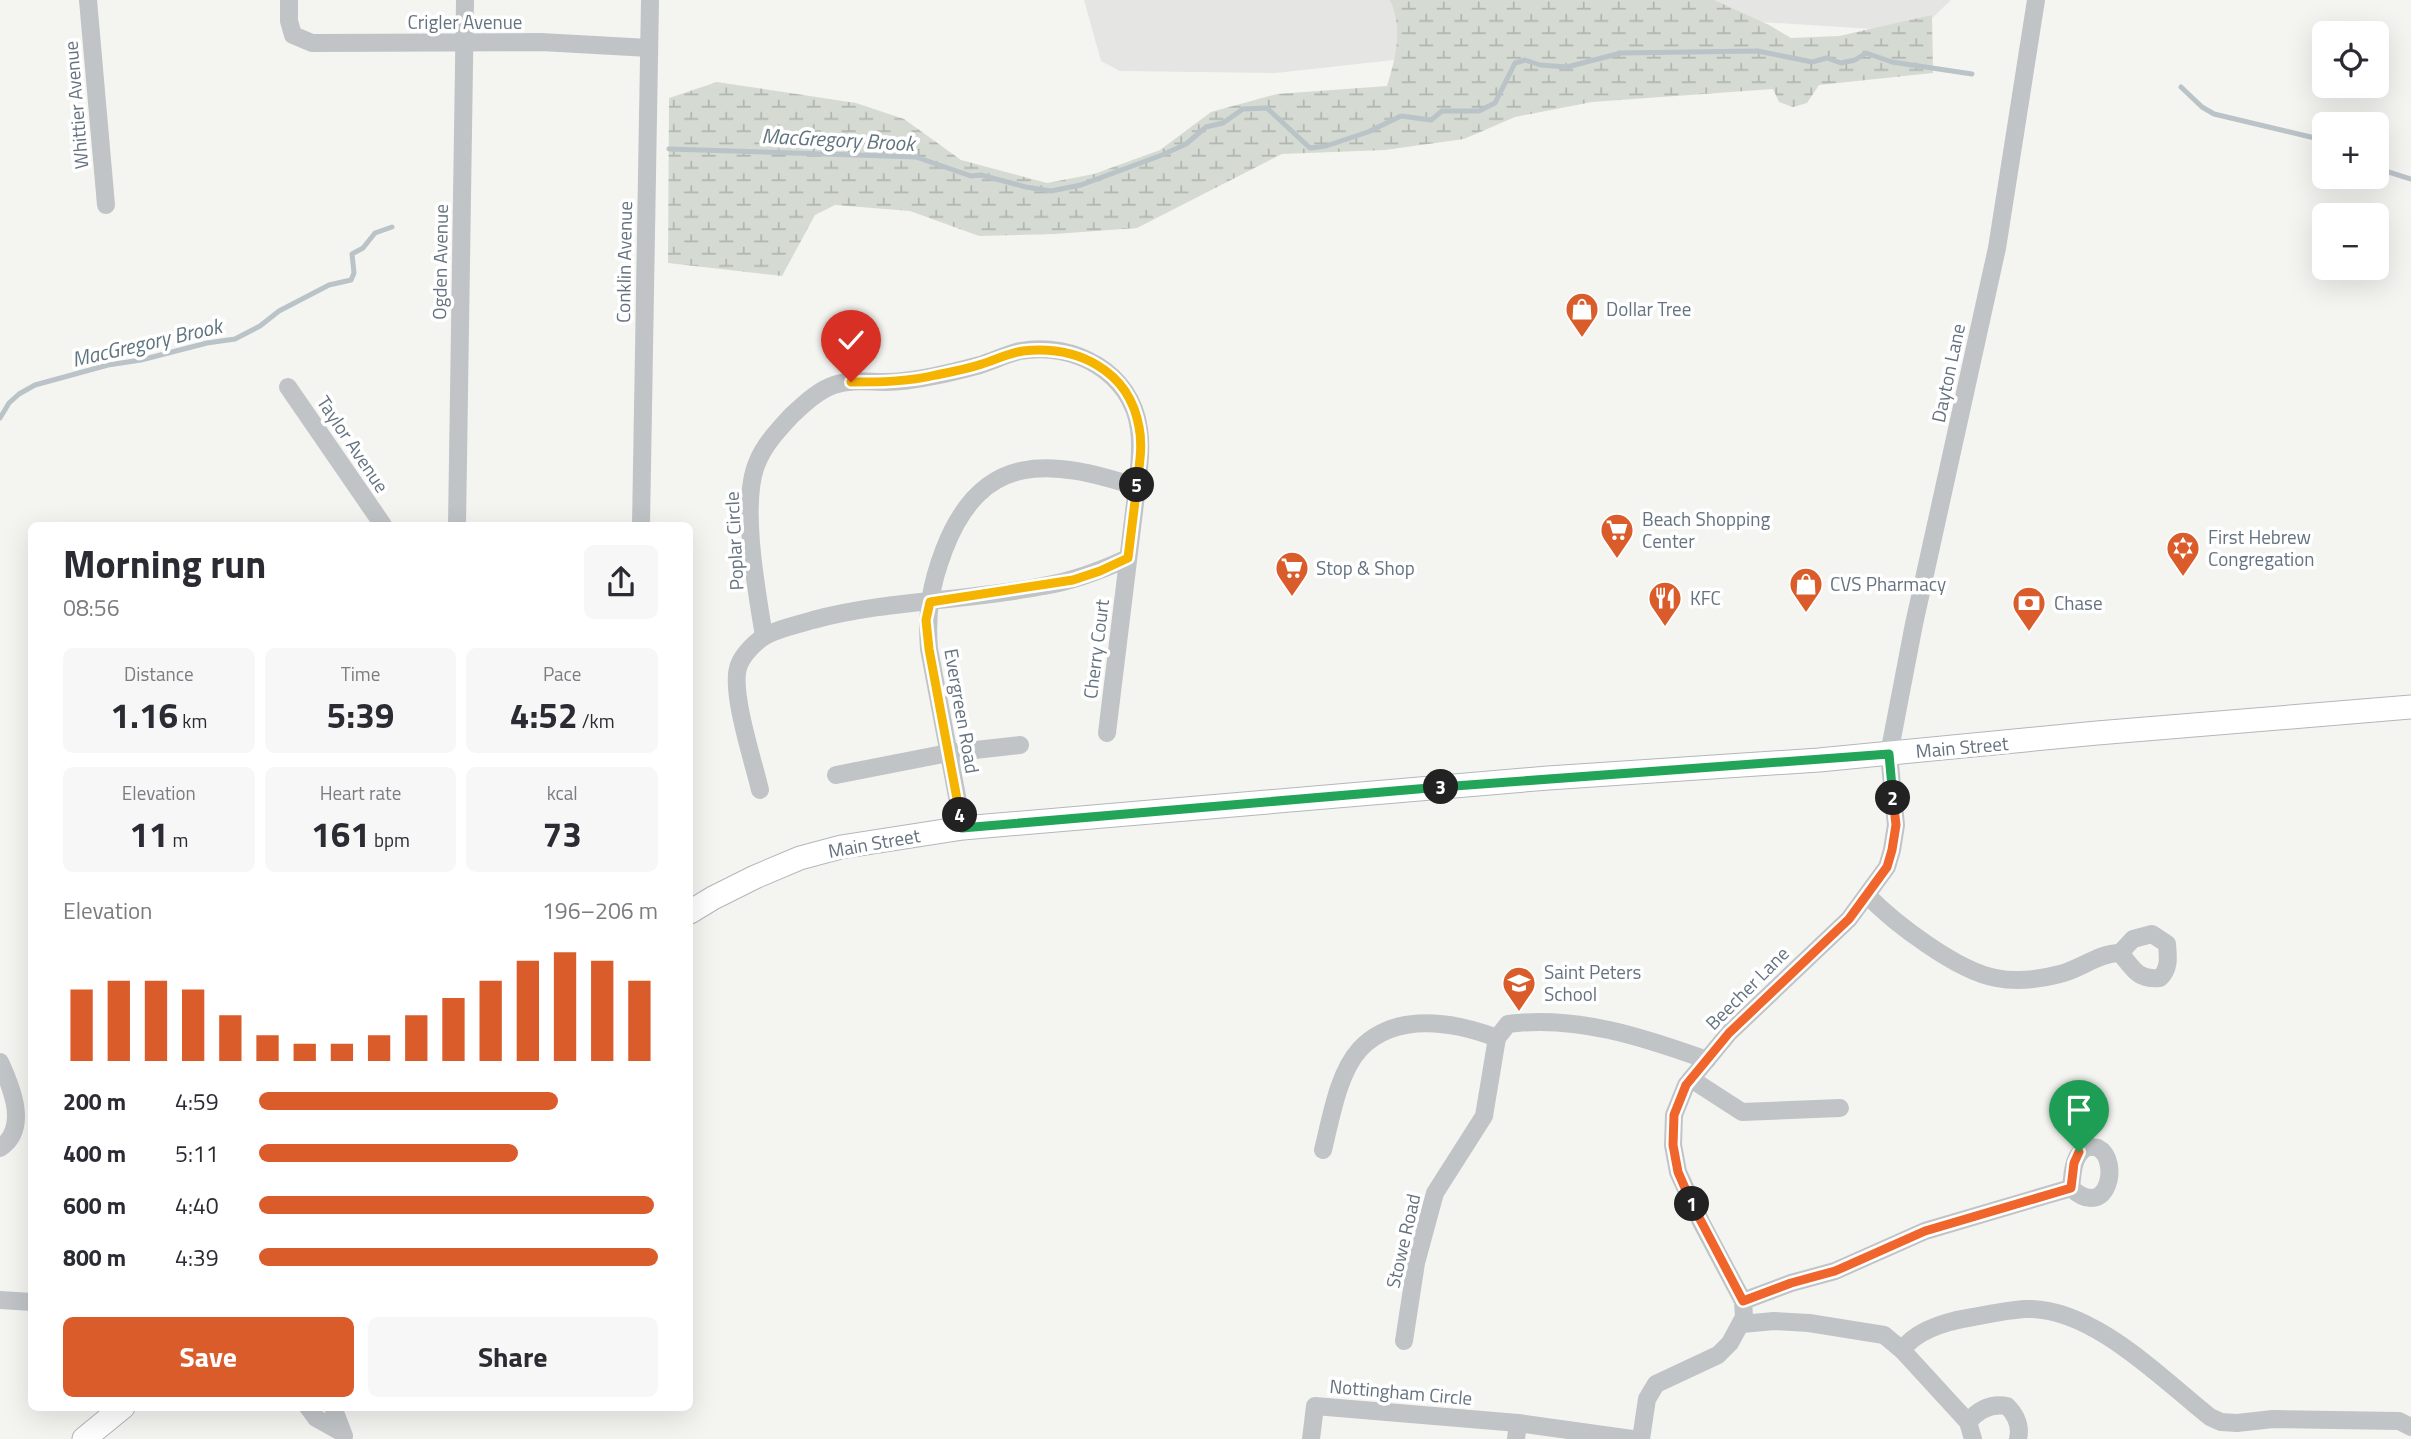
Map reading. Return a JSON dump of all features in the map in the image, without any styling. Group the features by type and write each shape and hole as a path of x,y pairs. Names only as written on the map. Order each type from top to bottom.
{"main road":[{"name":"Main Street","path":"693,910 745,882 800,858 841,847 962,828 1520,780 1889,754 2097,733 2411,707"},
{"path":"84,1439 118,1411"}],"street":[{"name":"Whittier Avenue","path":"88,0 106,205"},
{"name":"Crigler Avenue","path":"289,0 293,35 312,43 541,42 649,48"},
{"name":"Ogden Avenue","path":"457,522 465,0"},
{"name":"Conklin Avenue","path":"641,522 650,0"},
{"name":"Dayton Lane","path":"1889,754 1914,624 1997,248 2036,0"},
{"name":"Poplar Circle","path":"764,636 754,576 751,524 751,489 756,465 765,447 779,429 808,399 833,386 851,382 890,382 933,376 979,365 1020,351 1049,350 1073,354 1096,363 1130,396 1139,427 1137,487"},
{"name":"Taylor Avenue","path":"288,387 381,522"},
{"name":"Evergreen Road","path":"962,828 926,620 938,566 954,526 968,505 992,483 1007,475 1046,467 1093,473 1137,487"},
{"name":"Cherry Court","path":"1107,733 1137,487"},
{"path":"760,790 739,706 737,683 738,667 745,655 764,636 842,612 930,602 1073,580 1128,558"},
{"path":"836,775 948,753 1020,745"},
{"name":"Beecher Lane","path":"1743,1301 1700,1222 1678,1172 1673,1145 1674,1115 1686,1085 1707,1060 1738,1025 1849,919 1887,867 1896,825 1889,754"},
{"path":"1867,895 1883,911 1934,949 1981,974 1998,978 2036,979 2060,974 2098,958 2120,953"},
{"path":"1323,1150 1335,1101 1344,1077 1359,1051 1369,1041 1396,1027 1421,1023 1450,1025 1497,1038 1508,1024 1537,1020 1566,1023 1644,1037 1707,1060"},
{"name":"Stowe Road","path":"1404,1341 1416,1263 1435,1193 1484,1116 1497,1038"},
{"path":"0,1062 15,1102 15,1131 9,1142 0,1148"},
{"path":"1691,1079 1742,1111 1840,1108"},
{"path":"1641,1439 1647,1399 1656,1384 1718,1355 1730,1343 1742,1324 1743,1301 1791,1283 1835,1271 1925,1231 2071,1188"},
{"path":"0,1300 28,1302"},
{"path":"1902,1350 1909,1340 1925,1331 1959,1319 2026,1309 2057,1312 2079,1319 2110,1338 2210,1418 2221,1422 2273,1419 2399,1421 2411,1427"},
{"path":"1742,1324 1774,1321 1809,1323 1884,1335 1902,1350 1971,1431"},
{"path":"1971,1431 1976,1412 1996,1404 2007,1406 2018,1420 2018,1439"},
{"name":"Nottingham Circle","path":"1311,1439 1314,1406 1517,1431 1632,1439"},
{"path":"311,1411 316,1418 344,1436"},
{"path":"335,1411 344,1436"}],"shaded area":[{"path":"1084,0 1951,0 1918,32 1713,19 1466,52 1276,73 1120,71 1101,61"}],"green space":[{"path":"1390,0 1714,0 1791,38 1839,36 1932,15 1933,73 1819,85 1807,103 1793,107 1779,102 1773,89 1592,102 1515,117 1464,139 1385,150 1282,154 1137,228 979,236 910,211 835,205 815,215 782,276 668,263 669,98 717,82 856,103 904,119 961,160 1047,183 1094,174 1160,150 1211,112 1277,94 1387,86 1397,32"}],"waterway":[{"name":"MacGregory Brook","path":"669,149 916,157 971,176 981,175 1051,191 1081,185 1162,155 1186,144 1206,127 1223,123 1243,109 1267,108 1310,148 1326,146 1368,132 1401,116 1431,120 1442,111 1479,111 1495,103 1515,63 1525,60 1540,65 1567,67 1621,53 1758,51 1812,62 1827,58 1841,63 1855,60 1866,53 1892,62 1972,74"},
{"name":"MacGregory Brook","path":"2181,87 2202,107 2214,114 2312,137"},
{"name":"MacGregory Brook","path":"2389,172 2411,179"},
{"name":"MacGregory Brook","path":"0,418 9,403 35,385 108,365 235,339 260,326 279,311 329,285 351,280 354,273 352,254 363,248 375,233 392,227"}],"place":[{"name":"Dollar Tree","path":"1582,339"},
{"name":"Beach Shopping Center","path":"1617,560"},
{"name":"First Hebrew Congregation","path":"2183,578"},
{"name":"Stop & Shop","path":"1292,598"},
{"name":"CVS Pharmacy","path":"1806,614"},
{"name":"KFC","path":"1665,628"},
{"name":"Chase","path":"2029,633"},
{"name":"Saint Peters School","path":"1519,1013"}],"route":[{"path":"851,382 890,382 933,376 979,365 1020,351 1049,350 1073,354 1096,363 1130,396 1139,427 1137,487 1128,558 1073,580 930,602 926,620 929,649 962,828 1486,783 1889,754 1896,825 1887,867 1849,919 1729,1033 1686,1085 1674,1115 1673,1145 1678,1172 1700,1222 1743,1301 1791,1283 1835,1271 1925,1231 2071,1188 2074,1163 2079,1152"}]}
